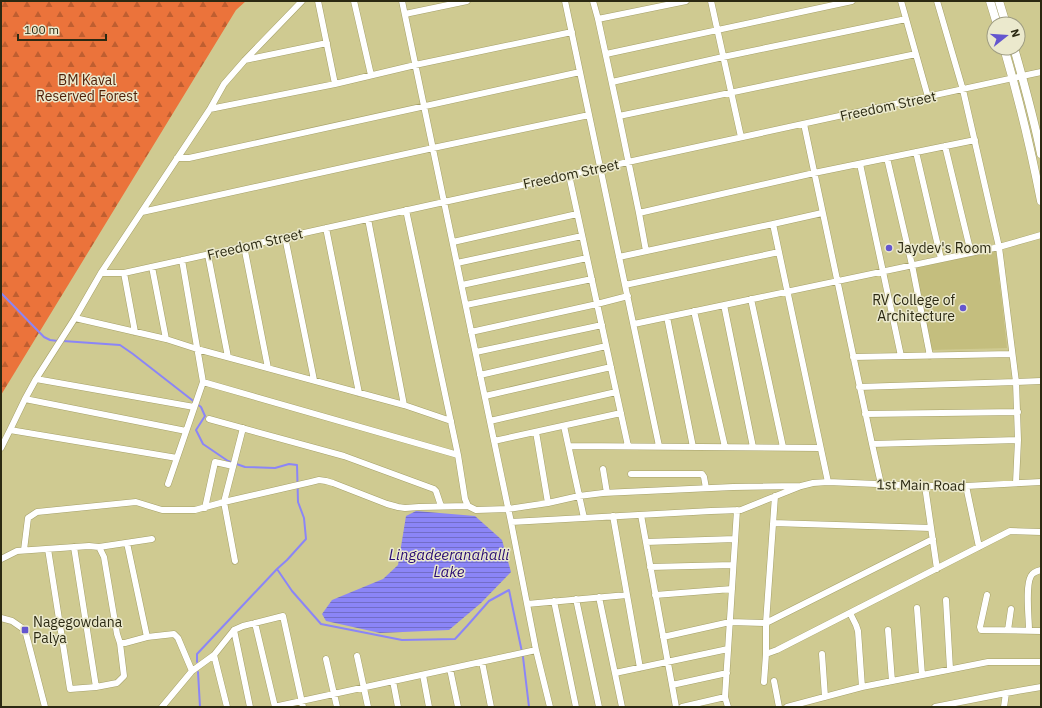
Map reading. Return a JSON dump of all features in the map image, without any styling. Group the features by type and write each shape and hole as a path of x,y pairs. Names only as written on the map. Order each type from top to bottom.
{"main road":[{"path":"990,1 995,16"},
{"path":"999,1 1004,16"},
{"path":"1007,56 1014,79 1041,201"},
{"path":"1016,56 1039,132 1041,154"}],"street":[{"path":"1,448 25,398 36,379 75,318 101,273 210,109 224,84 244,60 302,1"},
{"path":"318,1 335,84"},
{"path":"354,1 371,76"},
{"path":"402,1 476,352 536,650 550,707"},
{"path":"405,14 467,1"},
{"path":"565,1 659,446"},
{"path":"593,1 612,82 646,251"},
{"path":"598,19 686,1"},
{"path":"711,1 741,137"},
{"path":"606,54 852,1"},
{"path":"901,1 928,97"},
{"path":"937,1 963,90 999,247 1016,382 1018,412 1016,483"},
{"path":"612,82 906,19"},
{"path":"210,109 335,84 415,65 572,32"},
{"path":"244,60 327,44"},
{"path":"619,116 916,54"},
{"path":"177,158 189,158 580,72"},
{"name":"Freedom Street","path":"101,273 124,273 1041,72"},
{"path":"142,212 589,115"},
{"path":"804,124 859,388 882,484"},
{"path":"639,213 975,140"},
{"path":"945,146 971,253"},
{"path":"916,152 941,259"},
{"path":"887,158 912,265 930,356"},
{"path":"860,164 901,356"},
{"path":"569,175 628,446"},
{"path":"406,210 458,455 465,499 468,506"},
{"path":"619,257 822,213"},
{"path":"453,242 577,214"},
{"path":"368,219 404,405"},
{"path":"773,224 828,482"},
{"path":"326,228 359,393"},
{"path":"634,324 999,247 1041,235"},
{"path":"457,263 582,236"},
{"path":"285,237 314,380"},
{"path":"244,246 268,368"},
{"path":"626,285 779,252"},
{"path":"208,255 228,357"},
{"path":"462,285 587,258"},
{"path":"168,484 203,382 182,260"},
{"path":"152,267 166,339"},
{"path":"124,273 135,332"},
{"path":"466,306 592,280"},
{"path":"471,332 628,296"},
{"path":"751,299 783,447"},
{"path":"724,305 752,447"},
{"path":"694,311 725,447"},
{"path":"667,317 693,447"},
{"path":"75,318 166,339 197,349 404,405 451,421"},
{"path":"476,352 602,325"},
{"path":"480,375 606,346"},
{"path":"853,357 1012,354"},
{"path":"485,396 611,367"},
{"path":"36,379 194,407"},
{"path":"859,388 1041,380"},
{"path":"203,382 458,455"},
{"path":"490,421 616,392"},
{"path":"25,398 186,431"},
{"path":"865,414 1018,412"},
{"path":"494,441 621,413"},
{"path":"209,419 344,456 434,489 441,506"},
{"path":"564,426 584,518"},
{"path":"235,560 224,502 243,428"},
{"path":"10,430 177,458"},
{"path":"536,432 548,503"},
{"path":"872,444 1018,440"},
{"path":"569,446 820,448"},
{"path":"205,508 215,462 233,466"},
{"path":"604,468 607,493"},
{"path":"631,474 702,474 706,488"},
{"path":"24,550 28,518 37,512 136,502 162,510 195,510 319,480 333,483 398,507 468,506 476,510 508,509 548,503 579,496 607,493 706,488 801,486"},
{"name":"1st Main Road","path":"801,486 813,483 828,482 966,486 1041,482"},
{"path":"511,522 741,510 801,486"},
{"path":"925,486 937,569"},
{"path":"966,486 979,547"},
{"path":"764,682 766,623 775,496"},
{"path":"728,707 725,697 737,510"},
{"path":"641,515 676,707"},
{"path":"613,516 640,668"},
{"path":"773,523 931,528"},
{"path":"766,654 777,650 1010,531 1041,532"},
{"path":"1,559 17,551 24,550 89,546 99,547 152,539"},
{"path":"646,542 735,539"},
{"path":"663,637 730,622 766,623 933,539"},
{"path":"127,543 147,637"},
{"path":"74,547 96,687"},
{"path":"48,549 70,689 96,687 117,683 124,676 120,643 117,634 104,557 99,547"},
{"path":"650,567 733,565"},
{"path":"1029,630 1028,586 1031,575 1038,570 1041,570"},
{"path":"655,595 732,589"},
{"path":"527,604 627,595"},
{"path":"986,595 980,629 1041,631"},
{"path":"599,597 622,707"},
{"path":"576,599 599,707"},
{"path":"946,600 950,669"},
{"path":"554,602 576,707"},
{"path":"916,608 922,675"},
{"path":"1008,630 1011,609"},
{"path":"850,613 858,631 862,687"},
{"path":"162,707 192,671 214,655 234,630 243,626 282,616 303,704"},
{"path":"1,618 12,621 25,630 45,707"},
{"path":"255,623 275,707 303,704 334,694 536,650"},
{"path":"234,630 250,707"},
{"path":"888,630 892,681"},
{"path":"120,643 126,643 147,637 174,634 178,638 192,671"},
{"path":"614,673 728,649"},
{"path":"822,654 825,697"},
{"path":"214,655 227,707"},
{"path":"357,656 368,707"},
{"path":"326,658 336,707"},
{"path":"482,662 491,707"},
{"path":"787,707 862,687 988,662 1041,662"},
{"path":"450,669 458,707"},
{"path":"672,685 727,673"},
{"path":"423,675 430,707"},
{"path":"393,681 398,707"},
{"path":"774,681 779,707"},
{"path":"935,707 1041,687"},
{"path":"1004,707 1006,693"},
{"path":"682,707 725,697"}],"shaded area":[{"name":"RV College of Architecture","path":"996,251 1007,348 931,350 915,268"}],"green space":[{"name":"BM Kaval Reserved Forest","path":"1,1 246,1 236,10 1,395"}],"water":[{"name":"Lingadeeranahalli Lake","path":"416,511 475,516 502,540 511,572 481,603 449,630 380,633 326,621 322,614 332,600 383,579 398,565 406,516"}],"waterway":[{"path":"1,293 44,337 50,340 58,341"},
{"path":"63,341 120,345 133,354 201,407 205,416 196,430 203,444 228,461 245,467 275,468 289,464 297,465 298,502 304,518 306,539 277,569 292,591 321,624 402,640 455,639 489,601 509,590 523,657 529,707"},
{"path":"197,662 197,654 277,569"},
{"path":"198,672 200,707"}],"place":[{"name":"Jaydev's Room","path":"889,248"},
{"name":"RV College of Architecture","path":"963,308"},
{"name":"Nagegowdana Palya","path":"25,630"}]}
